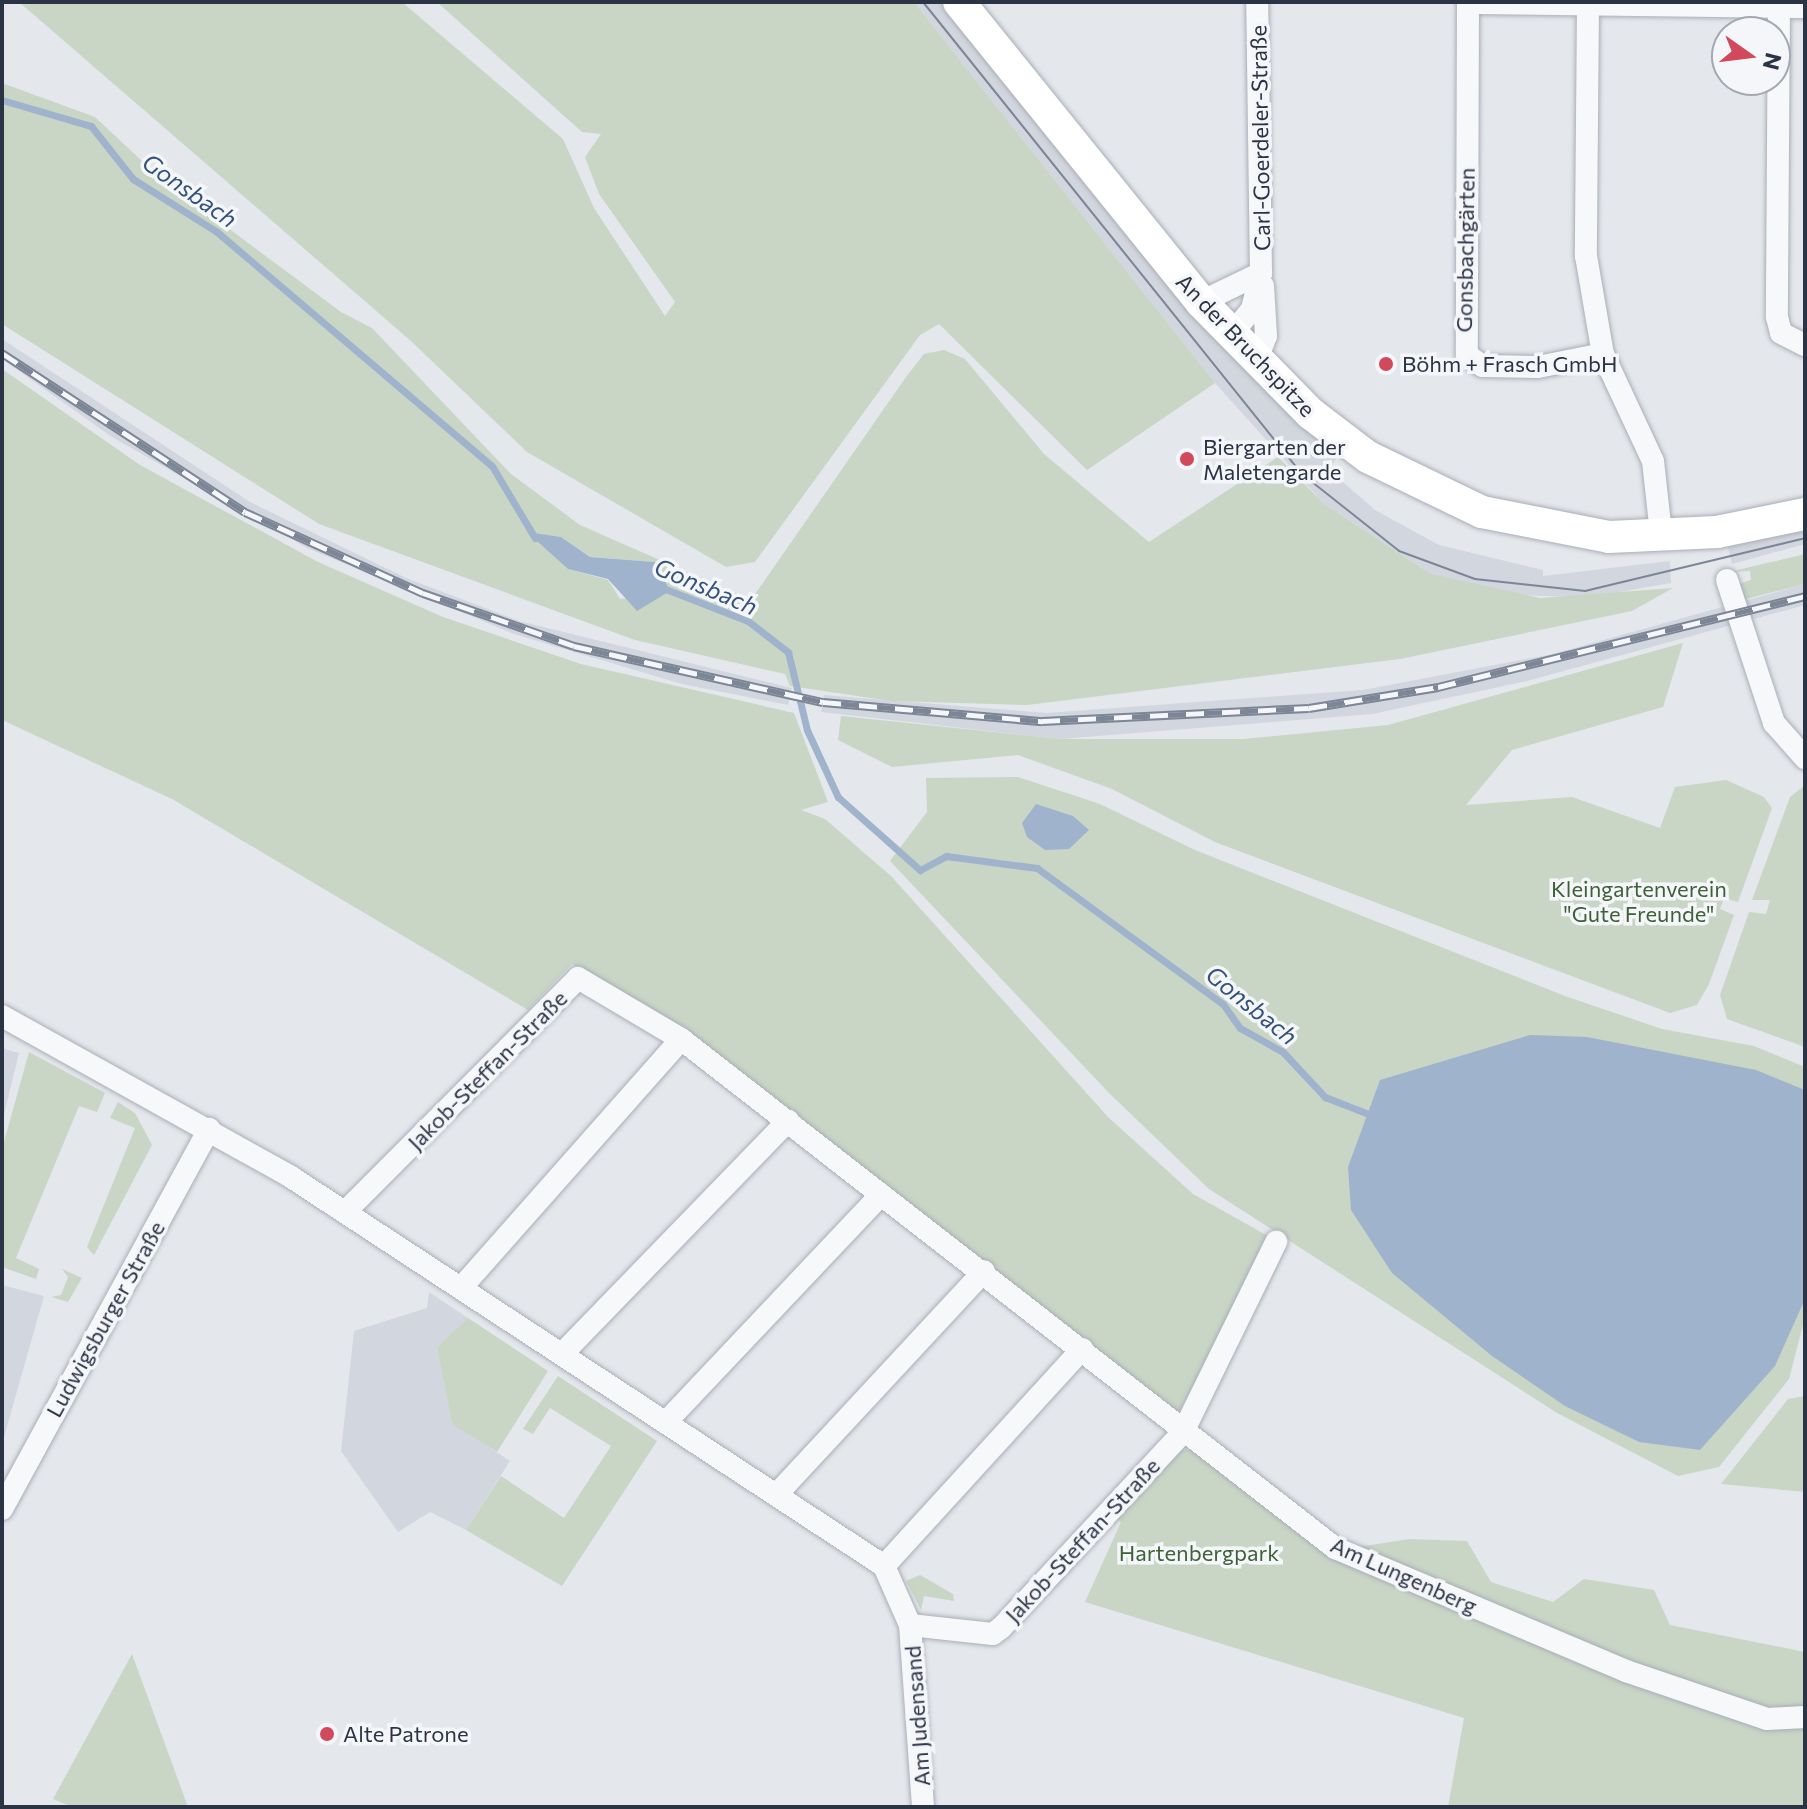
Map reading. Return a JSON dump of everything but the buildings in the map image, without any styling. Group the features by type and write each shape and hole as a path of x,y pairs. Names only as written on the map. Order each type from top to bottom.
{"main road":[{"name":"An der Bruchspitze","path":"959,2 1201,302 1256,362 1368,457 1420,486 1482,512 1580,533 1717,532 1805,514"},
{"name":"An der Bruchspitze","path":"1672,533 1713,513 1805,496"}],"street":[{"name":"Carl-Goerdeler-Straße","path":"1256,362 1266,336 1261,273 1257,2"},
{"name":"Gonsbachgärten","path":"1603,354 1538,367 1483,366 1467,355 1468,3 1779,4 1805,7"},
{"path":"1779,4 1777,317 1781,333 1805,345"},
{"path":"1588,5 1586,256 1603,354 1653,461 1672,533"},
{"name":"Carl-Goerdeler-Straße","path":"1201,302 1261,273"},
{"name":"Carl-Goerdeler-Straße","path":"1231,335 1252,309 1261,273"},
{"path":"1727,580 1774,723 1805,758"},
{"name":"Jakob-Steffan-Straße","path":"345,1212 578,978 681,1039 984,1271 1183,1432 993,1634 910,1625"},
{"path":"2,1016 209,1129 345,1212 777,1494 884,1566 910,1625"},
{"path":"461,1288 681,1039"},
{"path":"562,1354 788,1121"},
{"name":"Ludwigsburger Straße","path":"2,1509 209,1129"},
{"path":"666,1422 881,1195"},
{"path":"1183,1432 1276,1242"},
{"path":"777,1494 984,1271"},
{"path":"884,1566 1082,1349"},
{"name":"Am Lungenberg","path":"1183,1432 1335,1548 1626,1671 1767,1719 1805,1717"},
{"name":"Am Judensand","path":"910,1625 923,1807"}],"shaded area":[{"path":"914,2 944,2 1357,465 1337,458 1328,469 1375,510 1439,545 1543,570 1543,576 1670,561 1671,583 1591,597 1498,595 1431,574 1324,504 1215,383"},
{"path":"2,339 250,502 406,578 519,621 792,688 788,705 682,684 514,634 307,548 112,437 2,359"},
{"path":"1805,521 1805,544 1732,564 1726,539"},
{"path":"1805,584 1805,605 1527,681 1372,714 1061,739 821,712 824,695 1047,713 1363,690 1553,654"},
{"path":"2,1048 19,1053 2,1123"},
{"path":"2,1285 44,1296 2,1444"},
{"path":"429,1292 468,1318 437,1347 452,1423 510,1461 466,1530 430,1512 398,1532 341,1451 354,1331 427,1308"}],"green space":[{"path":"19,2 402,2 563,139 594,208 665,316 675,302 599,194 585,157 601,134 582,132 437,2 914,2 1215,383 1087,470 939,324 920,335 755,562 726,567 527,452 411,341"},
{"path":"2,83 95,117 158,176 341,312 372,328 511,474 580,525 751,600 906,377 924,354 944,350 965,359 1044,454 1149,542 1278,457 1324,504 1431,574 1540,598 1673,588 1632,611 1400,659 1027,705 891,701 790,686 785,674 635,640 319,524 2,324","holes":["529,533 561,537 590,557 655,562 659,596 620,599 608,580 568,569"]},
{"path":"2,369 140,465 318,562 443,617 581,664 794,713 828,802 801,810 825,819 891,876 1108,1117 1193,1194 1268,1236 1177,1417 695,1039 572,964 528,1010 172,799 2,720"},
{"path":"1805,554 1805,584 1738,601 1736,585 1751,580 1750,571 1729,572"},
{"name":"Kleingartenverein \"Gute Freunde\"","path":"1683,643 1663,707 1512,750 1466,805 1572,797 1660,828 1675,787 1726,780 1764,797 1772,808 1738,902 1724,898 1720,909 1734,915 1709,984 1697,1005 1670,1013 1215,842 1112,789 1018,755 892,767 838,740 841,716 1061,739 1243,739 1388,725"},
{"path":"1018,777 1100,804 1195,850 1565,996 1662,1029 1754,1046 1805,1067 1805,1317 1789,1379 1719,1467 1678,1476 1557,1413 1209,1189 1109,1093 890,861 927,812 926,778"},
{"path":"1805,785 1805,1047 1727,1019 1720,995 1749,912 1766,914 1770,900 1752,900 1790,797"},
{"path":"29,1052 105,1093 97,1112 79,1106 16,1258 39,1269 36,1279 2,1267 2,1149"},
{"path":"118,1102 135,1113 152,1145 94,1255 87,1247 135,1128 110,1118"},
{"path":"62,1269 82,1278 68,1302 51,1297 61,1295 68,1277"},
{"path":"468,1318 548,1371 497,1452 452,1424 437,1347"},
{"path":"558,1376 657,1441 562,1586 466,1530 501,1476 564,1518 611,1446 550,1408 533,1434 523,1429"},
{"path":"1805,1396 1805,1492 1721,1484 1788,1399"},
{"name":"Hartenbergpark","path":"1181,1449 1196,1451 1331,1551 1410,1539 1467,1541 1491,1582 1553,1602 1584,1579 1654,1590 1670,1625 1805,1652 1805,1807 1448,1807 1464,1718 1085,1602 1121,1522 1114,1517"},
{"path":"920,1575 953,1594 954,1601 924,1596 921,1610 906,1581"},
{"path":"132,1654 188,1807 72,1807 53,1799"}],"water":[{"path":"527,532 561,537 590,557 655,562 670,591 637,611 608,579 568,569"},
{"path":"1036,804 1073,816 1089,830 1069,849 1045,850 1027,837 1022,823"},
{"path":"1530,1035 1587,1037 1756,1070 1805,1090 1805,1299 1775,1366 1700,1450 1639,1442 1565,1406 1492,1356 1392,1273 1351,1210 1348,1167 1380,1080"}],"waterway":[{"name":"Gonsbach","path":"2,100 91,126 133,179 217,232 492,466 535,538"},
{"name":"Gonsbach","path":"663,588 748,621 788,652 807,730 838,797 920,870 946,856 1037,868 1223,1004 1240,1028 1283,1052 1325,1097 1376,1117"}],"tram line":[{"path":"923,2 1302,474 1399,551 1475,579 1585,591 1805,538"}],"railway":[{"path":"2,353 245,512 423,593 574,646 823,702 1042,721 1309,708 1438,687 1805,596"}],"place":[{"name":"Böhm + Frasch GmbH","path":"1386,364"},
{"name":"Biergarten der Maletengarde","path":"1187,459"},
{"name":"Alte Patrone","path":"327,1734"}]}
